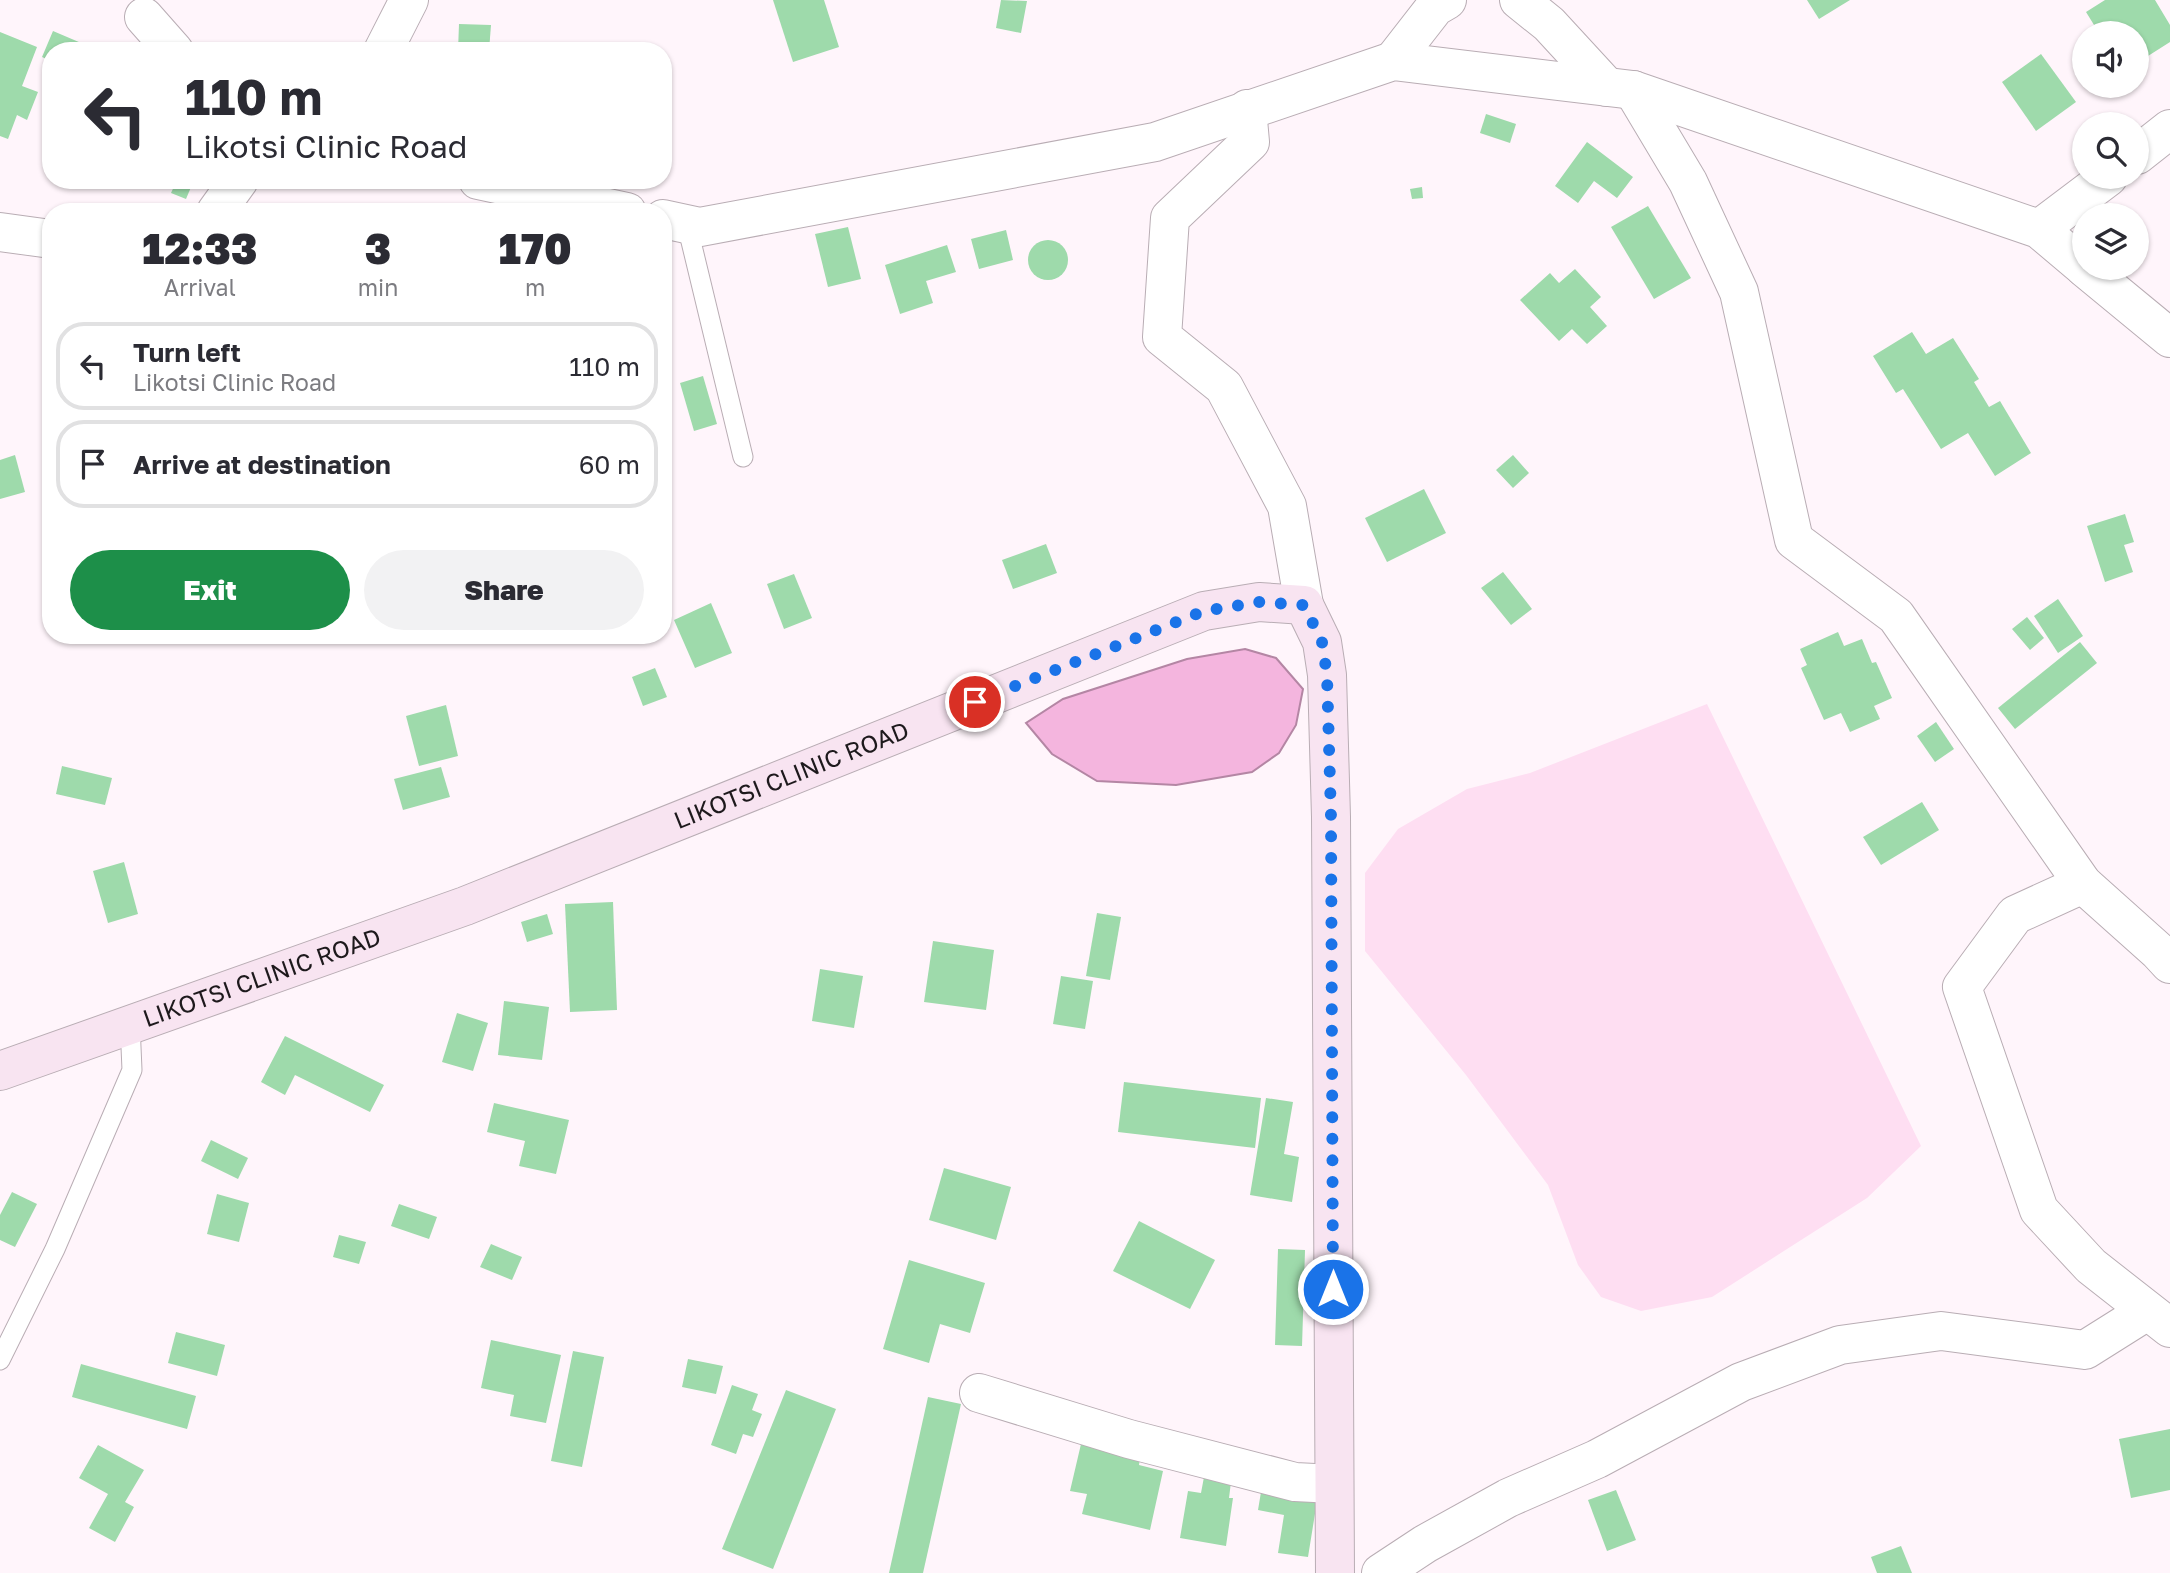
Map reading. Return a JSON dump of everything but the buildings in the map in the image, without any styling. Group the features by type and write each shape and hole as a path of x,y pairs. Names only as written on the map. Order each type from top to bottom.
{"street":[{"path":"388,42 409,0"},
{"path":"1393,61 1435,7 1447,0"},
{"path":"1519,0 1620,89 1688,182 1739,292 1794,540 1896,616 2083,884 2170,964"},
{"path":"144,17 166,42"},
{"path":"675,222 700,227 1155,142 1393,61 1620,89 2039,229 2072,256"},
{"path":"1247,109 1250,142 1170,218 1162,337 1224,387 1287,506 1304,605 1322,642 1327,675 1331,831 1335,1573"},
{"path":"2149,146 2170,129"},
{"path":"520,189 585,203"},
{"path":"2039,229 2092,189"},
{"path":"0,232 42,238"},
{"path":"2101,280 2170,338"},
{"name":"LIKOTSI CLINIC ROAD","path":"0,1071 465,906 1204,611 1259,602 1304,605"},
{"path":"1381,1573 1425,1544 1508,1498 1597,1459 1741,1382 1840,1345 1941,1331 2085,1350 2159,1320 2091,1266 2039,1210 1962,987 2015,915 2083,884"},
{"path":"979,1393 1129,1439 1295,1482 1334,1483"}],"lane":[{"path":"675,222 743,457"},
{"path":"0,1360 55,1249 132,1070 130,1024"}],"shaded area":[{"path":"1245,649 1276,658 1303,689 1296,725 1279,753 1252,772 1176,785 1097,781 1052,754 1026,723 1063,699 1187,659"},
{"path":"1707,704 1921,1146 1867,1198 1712,1297 1641,1311 1601,1297 1578,1265 1548,1185 1466,1075 1365,951 1365,873 1398,829 1467,789 1530,773"}],"route":[{"path":"975,702 1204,611 1259,602 1304,605 1322,642 1327,675 1331,817 1333,1289"}]}
